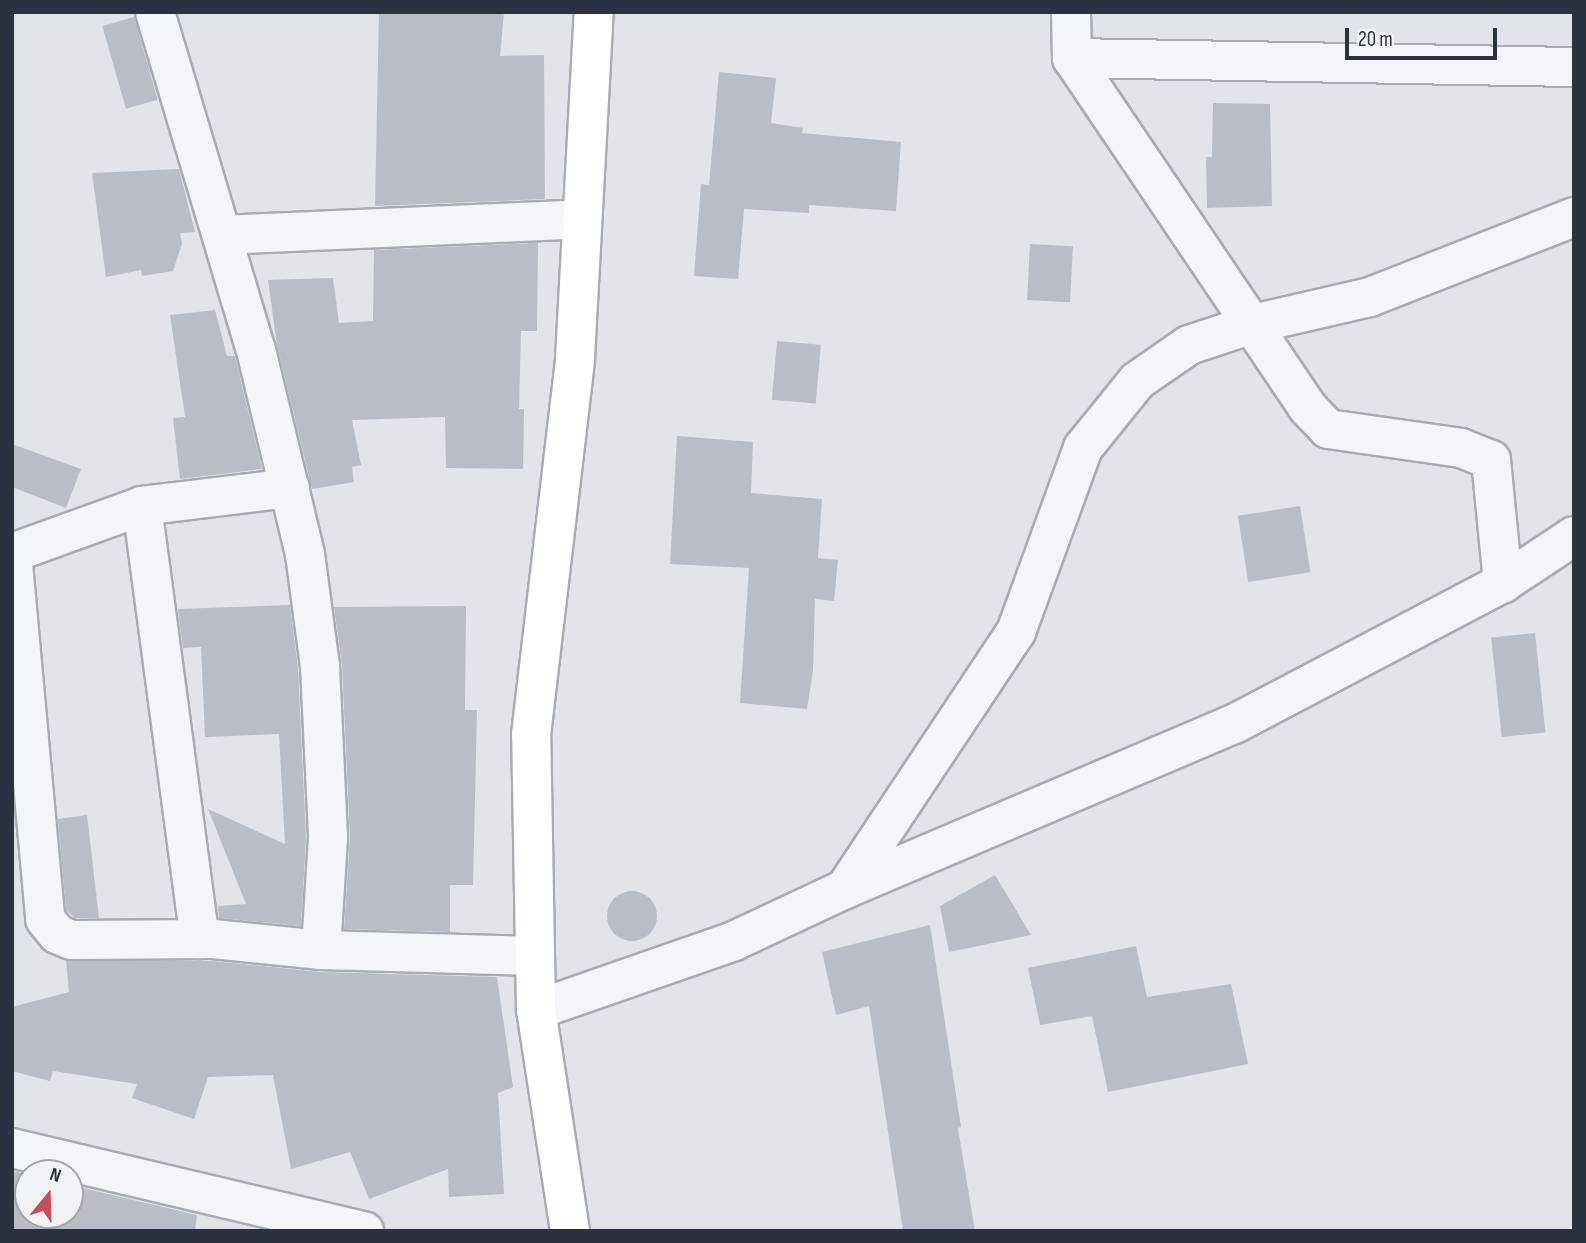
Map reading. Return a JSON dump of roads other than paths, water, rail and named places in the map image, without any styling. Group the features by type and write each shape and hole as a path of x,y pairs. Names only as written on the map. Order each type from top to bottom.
{"street":[{"path":"155,12 256,350 305,554 320,666 328,838 321,950"},
{"path":"570,1231 536,1010 531,735 575,358 594,12"},
{"path":"1071,12 1072,58 1308,408 1328,429 1461,448 1491,460 1503,583"},
{"path":"1072,58 1574,68"},
{"path":"845,889 1016,632 1083,448 1137,381 1189,345 1253,324 1370,297 1574,217"},
{"path":"222,235 582,219"},
{"path":"289,488 142,506 12,553 45,919 57,934 71,940 200,939 321,950 535,956"},
{"path":"142,506 200,939"},
{"path":"536,1010 734,941 845,889 1236,723 1503,583 1574,536"},
{"path":"12,1149 364,1231"}]}
